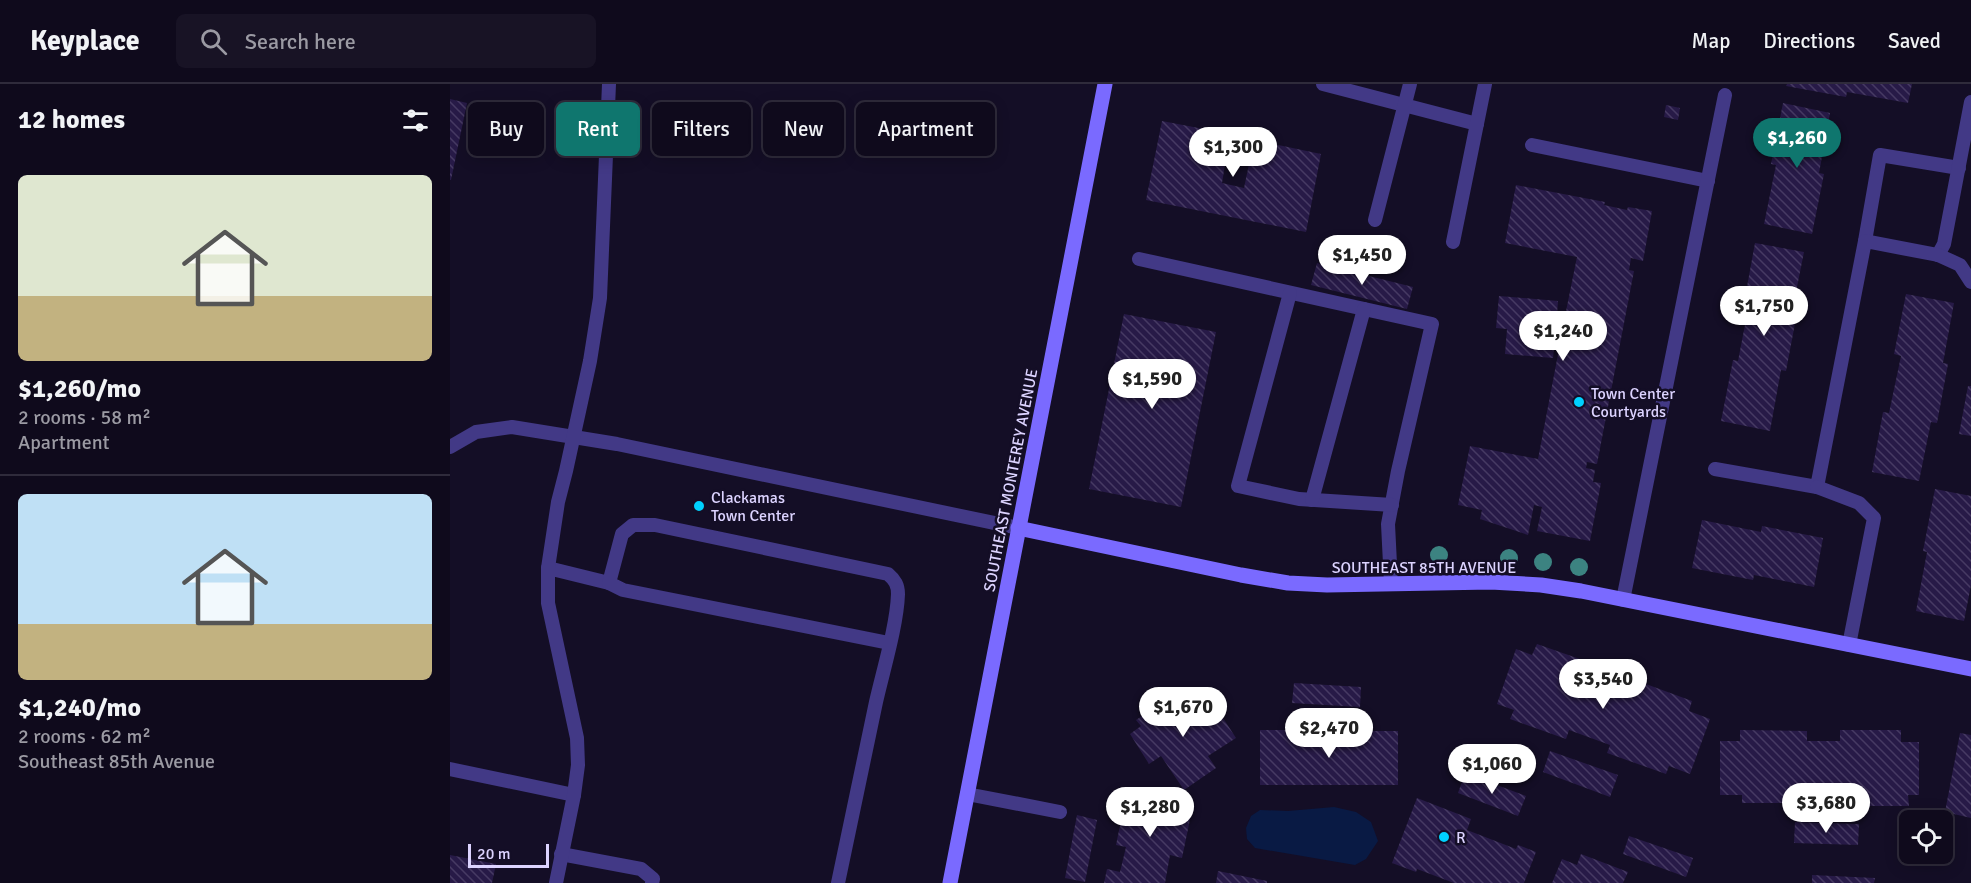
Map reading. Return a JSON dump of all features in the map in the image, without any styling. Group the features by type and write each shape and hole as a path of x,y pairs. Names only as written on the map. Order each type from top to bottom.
{"street":[{"name":"SOUTHEAST MONTEREY AVENUE","path":"950,883 1105,84"},
{"name":"SOUTHEAST 85TH AVENUE","path":"1018,528 1269,580 1327,585 1509,582 1581,591 1971,669"}],"lane":[{"path":"556,883 578,765 577,738 548,603 548,568 558,502 590,361 600,298 609,84"},
{"path":"1323,84 1477,124"},
{"path":"1375,220 1410,84"},
{"path":"1453,243 1485,84"},
{"path":"1623,600 1725,95"},
{"path":"1938,255 1944,244 1971,102"},
{"path":"1532,145 1708,181"},
{"path":"1817,487 1880,155 1959,168"},
{"path":"1865,241 1938,255 1960,266 1971,282"},
{"path":"1139,259 1432,324 1388,524 1391,584"},
{"path":"1290,293 1238,486 1312,500 1392,505"},
{"path":"1312,500 1364,309"},
{"path":"450,447 477,432 512,427 617,444 1018,528"},
{"path":"1715,469 1817,487 1859,503 1875,518 1849,645"},
{"path":"609,583 622,534 633,525 655,525 888,574 896,581 898,592 889,644 838,883"},
{"path":"548,568 609,583 623,590 889,644"},
{"path":"450,769 574,795"},
{"path":"967,794 1060,812"},
{"path":"561,854 641,869 653,879 652,883"}],"water":[{"path":"1334,807 1356,812 1371,822 1378,841 1366,859 1355,865 1255,848 1247,839 1246,828 1251,816 1260,810 1288,811"}],"building":[{"path":"1787,84 1912,84 1908,103 1847,92 1846,97 1786,86"},
{"path":"450,99 467,103 451,180 450,180"},
{"path":"1783,103 1830,113 1819,173 1824,174 1812,234 1764,224 1776,165 1771,164"},
{"path":"1666,105 1680,108 1678,120 1664,117"},
{"path":"1162,121 1230,134 1222,183 1244,188 1254,140 1321,154 1306,232 1146,200"},
{"name":"Town Center Courtyards","path":"1516,185 1605,202 1604,205 1627,210 1628,207 1652,211 1643,261 1631,258 1629,270 1634,271 1597,464 1587,462 1586,468 1595,470 1593,482 1601,483 1590,541 1537,531 1542,507 1534,505 1528,535 1480,519 1482,510 1458,505 1470,446 1538,459 1559,349 1554,348 1553,358 1505,354 1507,329 1496,328 1499,296 1558,301 1557,315 1565,316 1577,257 1505,243"},
{"path":"1755,243 1804,252 1792,312 1797,313 1786,371 1781,370 1770,431 1721,421 1733,360 1738,361 1749,304 1744,303"},
{"path":"1317,263 1413,287 1407,309 1311,285"},
{"path":"1906,294 1954,303 1943,363 1948,364 1937,423 1931,422 1919,481 1872,472 1883,412 1889,413 1901,356 1894,354"},
{"path":"1124,314 1216,332 1181,507 1089,489"},
{"path":"1968,386 1971,386 1971,436 1959,434"},
{"path":"1935,489 1971,496 1971,585 1964,621 1916,611 1927,552 1923,551"},
{"path":"1702,520 1761,532 1762,526 1823,538 1814,587 1754,575 1753,580 1692,568"},
{"path":"1537,644 1594,664 1590,676 1623,687 1627,677 1692,701 1689,711 1710,719 1690,774 1669,766 1666,774 1607,753 1610,745 1569,730 1566,739 1510,719 1514,710 1497,704 1516,649 1532,655"},
{"path":"1294,683 1361,687 1360,707 1292,703"},
{"path":"1175,694 1184,708 1196,700 1203,711 1214,704 1236,738 1208,756 1216,768 1184,790 1161,756 1149,764 1130,734 1141,726 1136,720"},
{"path":"1260,730 1317,730 1318,743 1344,743 1344,731 1398,731 1398,785 1260,785"},
{"path":"1740,730 1807,731 1807,741 1840,741 1840,730 1901,730 1901,742 1919,742 1919,795 1908,795 1909,806 1839,806 1839,795 1806,795 1806,803 1742,803 1742,795 1720,795 1720,741 1740,741"},
{"path":"1960,733 1971,735 1971,818 1953,814 1953,810 1945,810"},
{"path":"1550,751 1618,775 1610,797 1543,772"},
{"path":"1465,773 1526,796 1518,816 1458,793"},
{"path":"1127,791 1193,805 1182,858 1170,855 1165,883 1104,883 1107,869 1120,872 1126,847 1116,845"},
{"name":"R","path":"1417,798 1471,819 1467,830 1516,849 1518,845 1536,852 1524,883 1454,883 1417,869 1416,872 1392,863"},
{"path":"1077,815 1097,820 1085,882 1065,878"},
{"path":"1795,822 1859,824 1858,845 1794,843"},
{"path":"1629,836 1693,858 1686,877 1623,854"},
{"path":"1581,854 1628,872 1623,883 1552,883 1562,859 1577,865"},
{"path":"450,855 496,864 492,883 450,883"},
{"path":"1218,871 1267,881 1267,883 1216,883"},
{"path":"1812,875 1875,878 1874,883 1812,883"}],"place":[{"name":"Town Center Courtyards","path":"1579,402"},
{"name":"Clackamas Town Center","path":"699,506"},
{"name":"R","path":"1444,837"}]}
